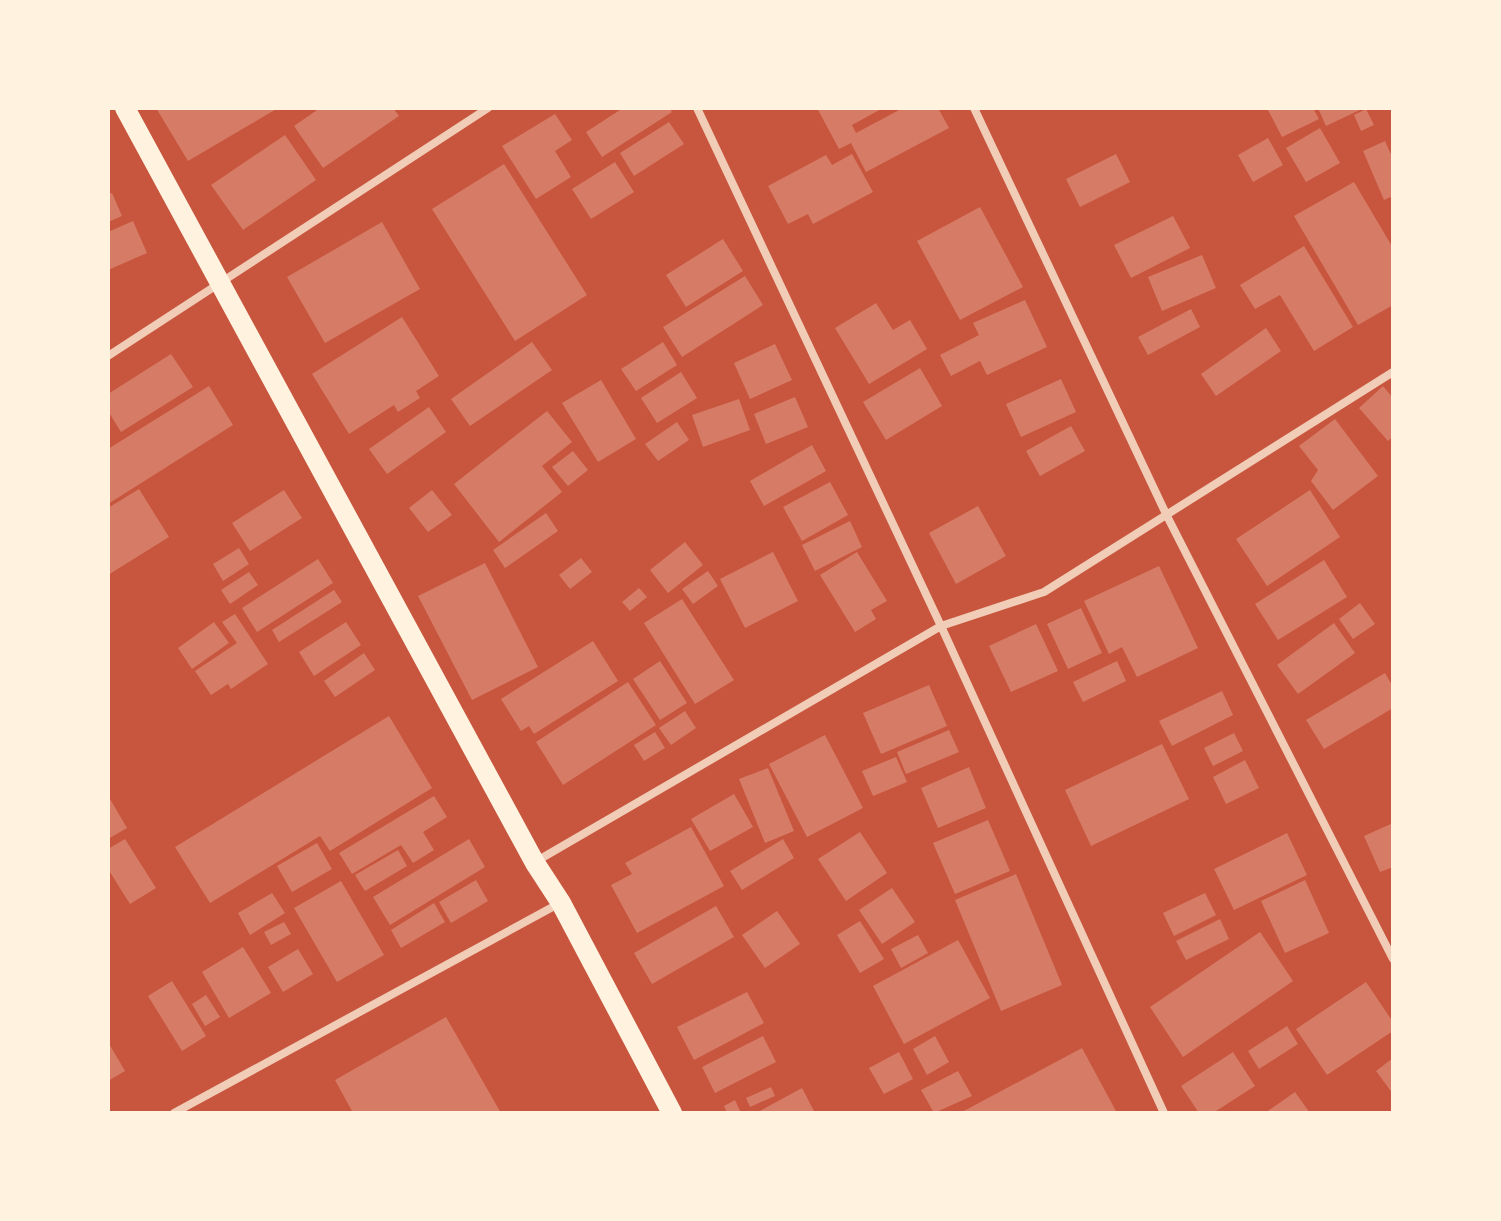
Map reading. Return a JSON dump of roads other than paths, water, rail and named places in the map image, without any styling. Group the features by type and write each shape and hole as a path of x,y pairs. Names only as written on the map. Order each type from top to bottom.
{"main road":[{"path":"125,108 535,863 561,903 672,1113"}],"street":[{"path":"108,356 488,108"},
{"path":"697,108 941,626 1164,1113"},
{"path":"974,108 1167,516 1393,959"},
{"path":"535,863 941,626 1044,592 1393,372"},
{"path":"174,1113 561,903"}]}
